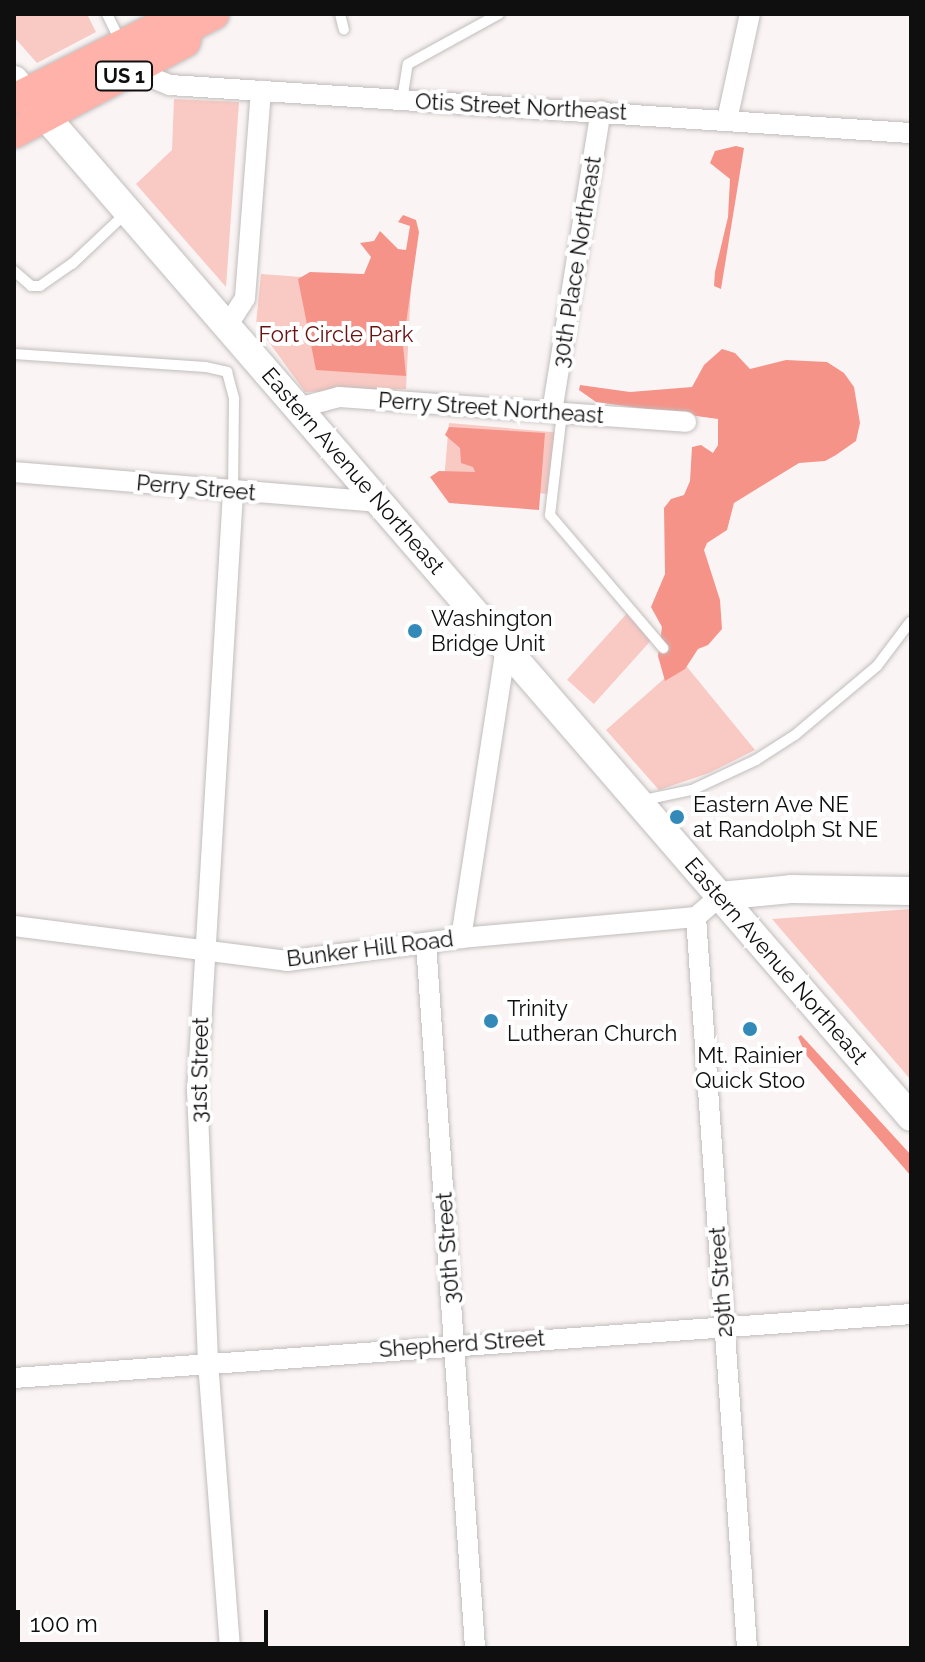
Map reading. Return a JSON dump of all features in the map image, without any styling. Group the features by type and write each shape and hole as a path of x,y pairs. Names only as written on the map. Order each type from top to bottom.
{"main road":[{"name":"US 1","path":"14,133 47,116 128,58 172,20 196,20"},
{"name":"US 1","path":"17,87 128,58"},
{"name":"Eastern Avenue Northeast","path":"17,87 47,116 911,1117"},
{"path":"720,896 791,889 911,891"}],"street":[{"path":"727,120 750,14"},
{"name":"Otis Street Northeast","path":"128,58 170,85 911,133"},
{"path":"227,326 245,298 261,91"},
{"name":"30th Place Northeast","path":"557,413 601,111"},
{"name":"Perry Street Northeast","path":"298,408 339,397 686,422"},
{"name":"Perry Street","path":"14,472 379,502"},
{"name":"31st Street","path":"230,1648 208,1362 197,1093 203,952 233,492"},
{"path":"461,938 506,648"},
{"path":"696,917 720,896"},
{"name":"Bunker Hill Road","path":"14,926 287,961 461,938 696,917"},
{"name":"29th Street","path":"696,917 747,1648"},
{"name":"30th Street","path":"426,943 475,1648"},
{"name":"Shepherd Street","path":"14,1378 455,1344 911,1314"}],"lane":[{"path":"107,14 128,58"},
{"path":"340,14 344,30"},
{"path":"402,100 408,64 499,14"},
{"path":"14,271 31,286 40,286 72,264 128,211"},
{"path":"14,354 206,367 227,372 235,415 233,492"},
{"path":"557,413 550,515 663,648"},
{"path":"638,801 692,790 756,760 795,735 877,666 911,621"}],"green space":[{"path":"14,14 87,14 96,32 37,63 14,37"},
{"name":"Fort Circle Park","path":"174,99 239,102 226,287 136,184 172,150"},
{"path":"736,146 744,148 721,289 714,286 715,272 728,217 730,179 710,163 715,151"},
{"path":"403,215 416,220 419,232 403,345 406,376 316,370 298,279 310,272 364,274 371,257 360,243 374,241 380,231 398,249 406,250 410,226 398,222"},
{"name":"Fort Circle Park","path":"261,274 411,285 406,389 305,392 256,324"},
{"path":"722,349 735,353 750,369 786,360 827,362 844,373 854,387 860,423 856,441 836,455 825,461 799,463 734,503 727,530 707,543 704,550 720,600 722,629 708,645 698,649 685,669 665,681 658,656 662,627 651,607 665,574 664,508 671,499 684,495 690,481 692,447 701,445 713,453 718,445 718,419 596,402 579,390 580,385 630,392 692,387 704,365"},
{"path":"449,423 560,433 554,494 444,485"},
{"path":"449,427 545,433 539,510 449,503 430,477 439,471 475,472 473,467 461,463 460,448 445,435"},
{"path":"630,610 657,634 594,704 567,680"},
{"path":"683,662 755,750 709,773 659,790 606,730"},
{"path":"911,909 911,1080 772,919"},
{"path":"801,1035 911,1155 911,1176 806,1055 798,1037"}],"place":[{"name":"Washington Bridge Unit","path":"415,631"},
{"name":"Eastern Ave NE at Randolph St NE","path":"677,817"},
{"name":"Trinity Lutheran Church","path":"491,1021"},
{"name":"Mt. Rainier Quick Stoo","path":"750,1029"}]}
